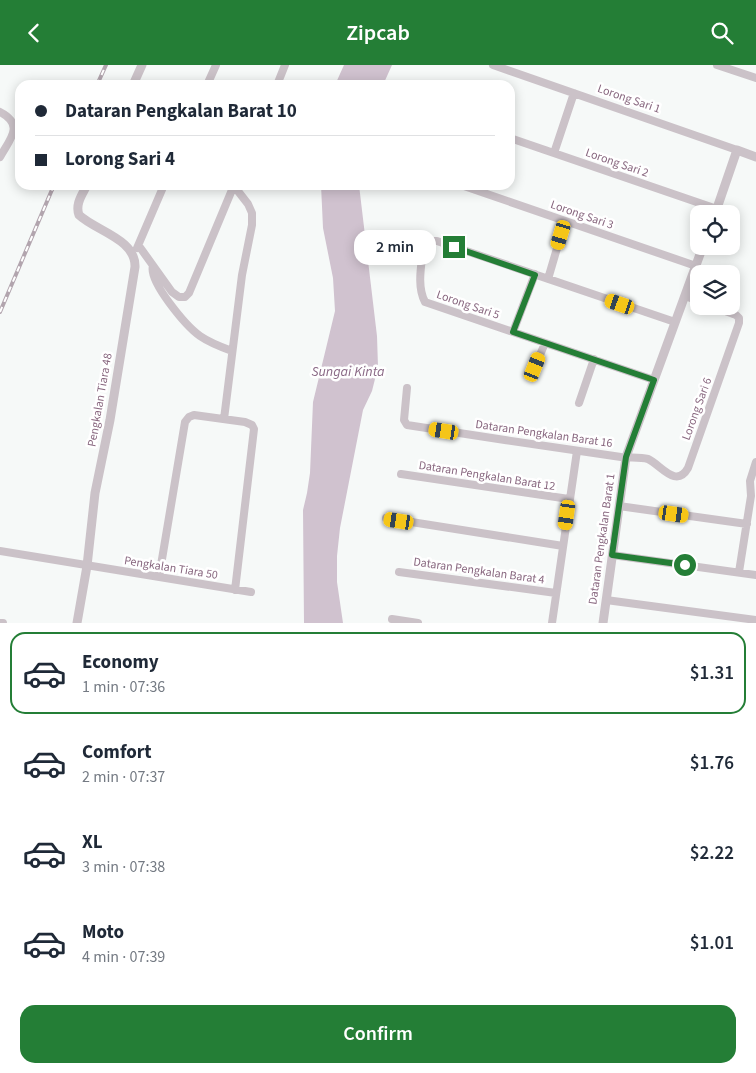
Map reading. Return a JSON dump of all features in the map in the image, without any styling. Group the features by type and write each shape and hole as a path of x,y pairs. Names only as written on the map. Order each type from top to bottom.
{"street":[{"path":"135,80 142,65"},
{"path":"210,80 216,65"},
{"path":"279,80 285,65"},
{"name":"Lorong Sari 1","path":"493,65 756,157"},
{"path":"717,65 756,79"},
{"path":"554,153 574,93"},
{"path":"0,112 9,117 14,124 14,133 0,157"},
{"name":"Lorong Sari 2","path":"515,140 697,205"},
{"path":"718,205 737,150"},
{"path":"85,190 77,209 82,218 127,245 133,253 139,246 162,190"},
{"path":"139,246 172,292 179,297 184,297 189,293 232,190"},
{"path":"224,419 242,275 252,225 252,213 238,190"},
{"name":"Lorong Sari 3","path":"475,190 693,265"},
{"path":"548,279 565,221"},
{"name":"Lorong Sari 5","path":"535,275 431,241 425,245 421,264 422,295 425,302 654,380"},
{"name":"Pengkalan Tiara 48","path":"77,623 87,565 96,493 135,267 133,253"},
{"path":"153,265 152,269 156,282 198,335 232,351"},
{"path":"513,332 535,275 675,322"},
{"name":"Dataran Pengkalan Barat 1","path":"603,623 626,457 690,282"},
{"path":"685,296 690,298"},
{"name":"Lorong Sari 6","path":"626,457 647,459 670,475 679,476 685,473 739,323 739,318 736,315"},
{"path":"535,367 545,343"},
{"path":"579,403 594,359"},
{"name":"Dataran Pengkalan Barat 16","path":"407,388 404,419 407,425 626,457"},
{"path":"159,577 185,422 194,415 245,422 252,425 254,429 235,590"},
{"path":"552,623 576,451"},
{"path":"739,572 754,496 750,481 756,462"},
{"name":"Dataran Pengkalan Barat 12","path":"401,474 570,499"},
{"path":"619,506 747,524"},
{"path":"386,519 563,546"},
{"name":"Pengkalan Tiara 50","path":"0,551 252,593"},
{"path":"612,555 756,575"},
{"name":"Dataran Pengkalan Barat 4","path":"399,572 556,593"},
{"path":"606,600 756,620"},
{"path":"392,619 418,623"}],"water":[{"path":"344,65 392,65 385,80 337,80"},
{"name":"Sungai Kinta","path":"321,190 360,190 377,336 378,367 372,391 363,410 340,528 337,582 343,623 304,623 303,510 310,473 313,402 335,311 333,278 323,228"}],"railway":[{"path":"99,80 106,65"},
{"path":"0,312 52,190"}],"route":[{"path":"454,247 535,275 513,332 654,380 626,457 612,555 685,565"}]}
